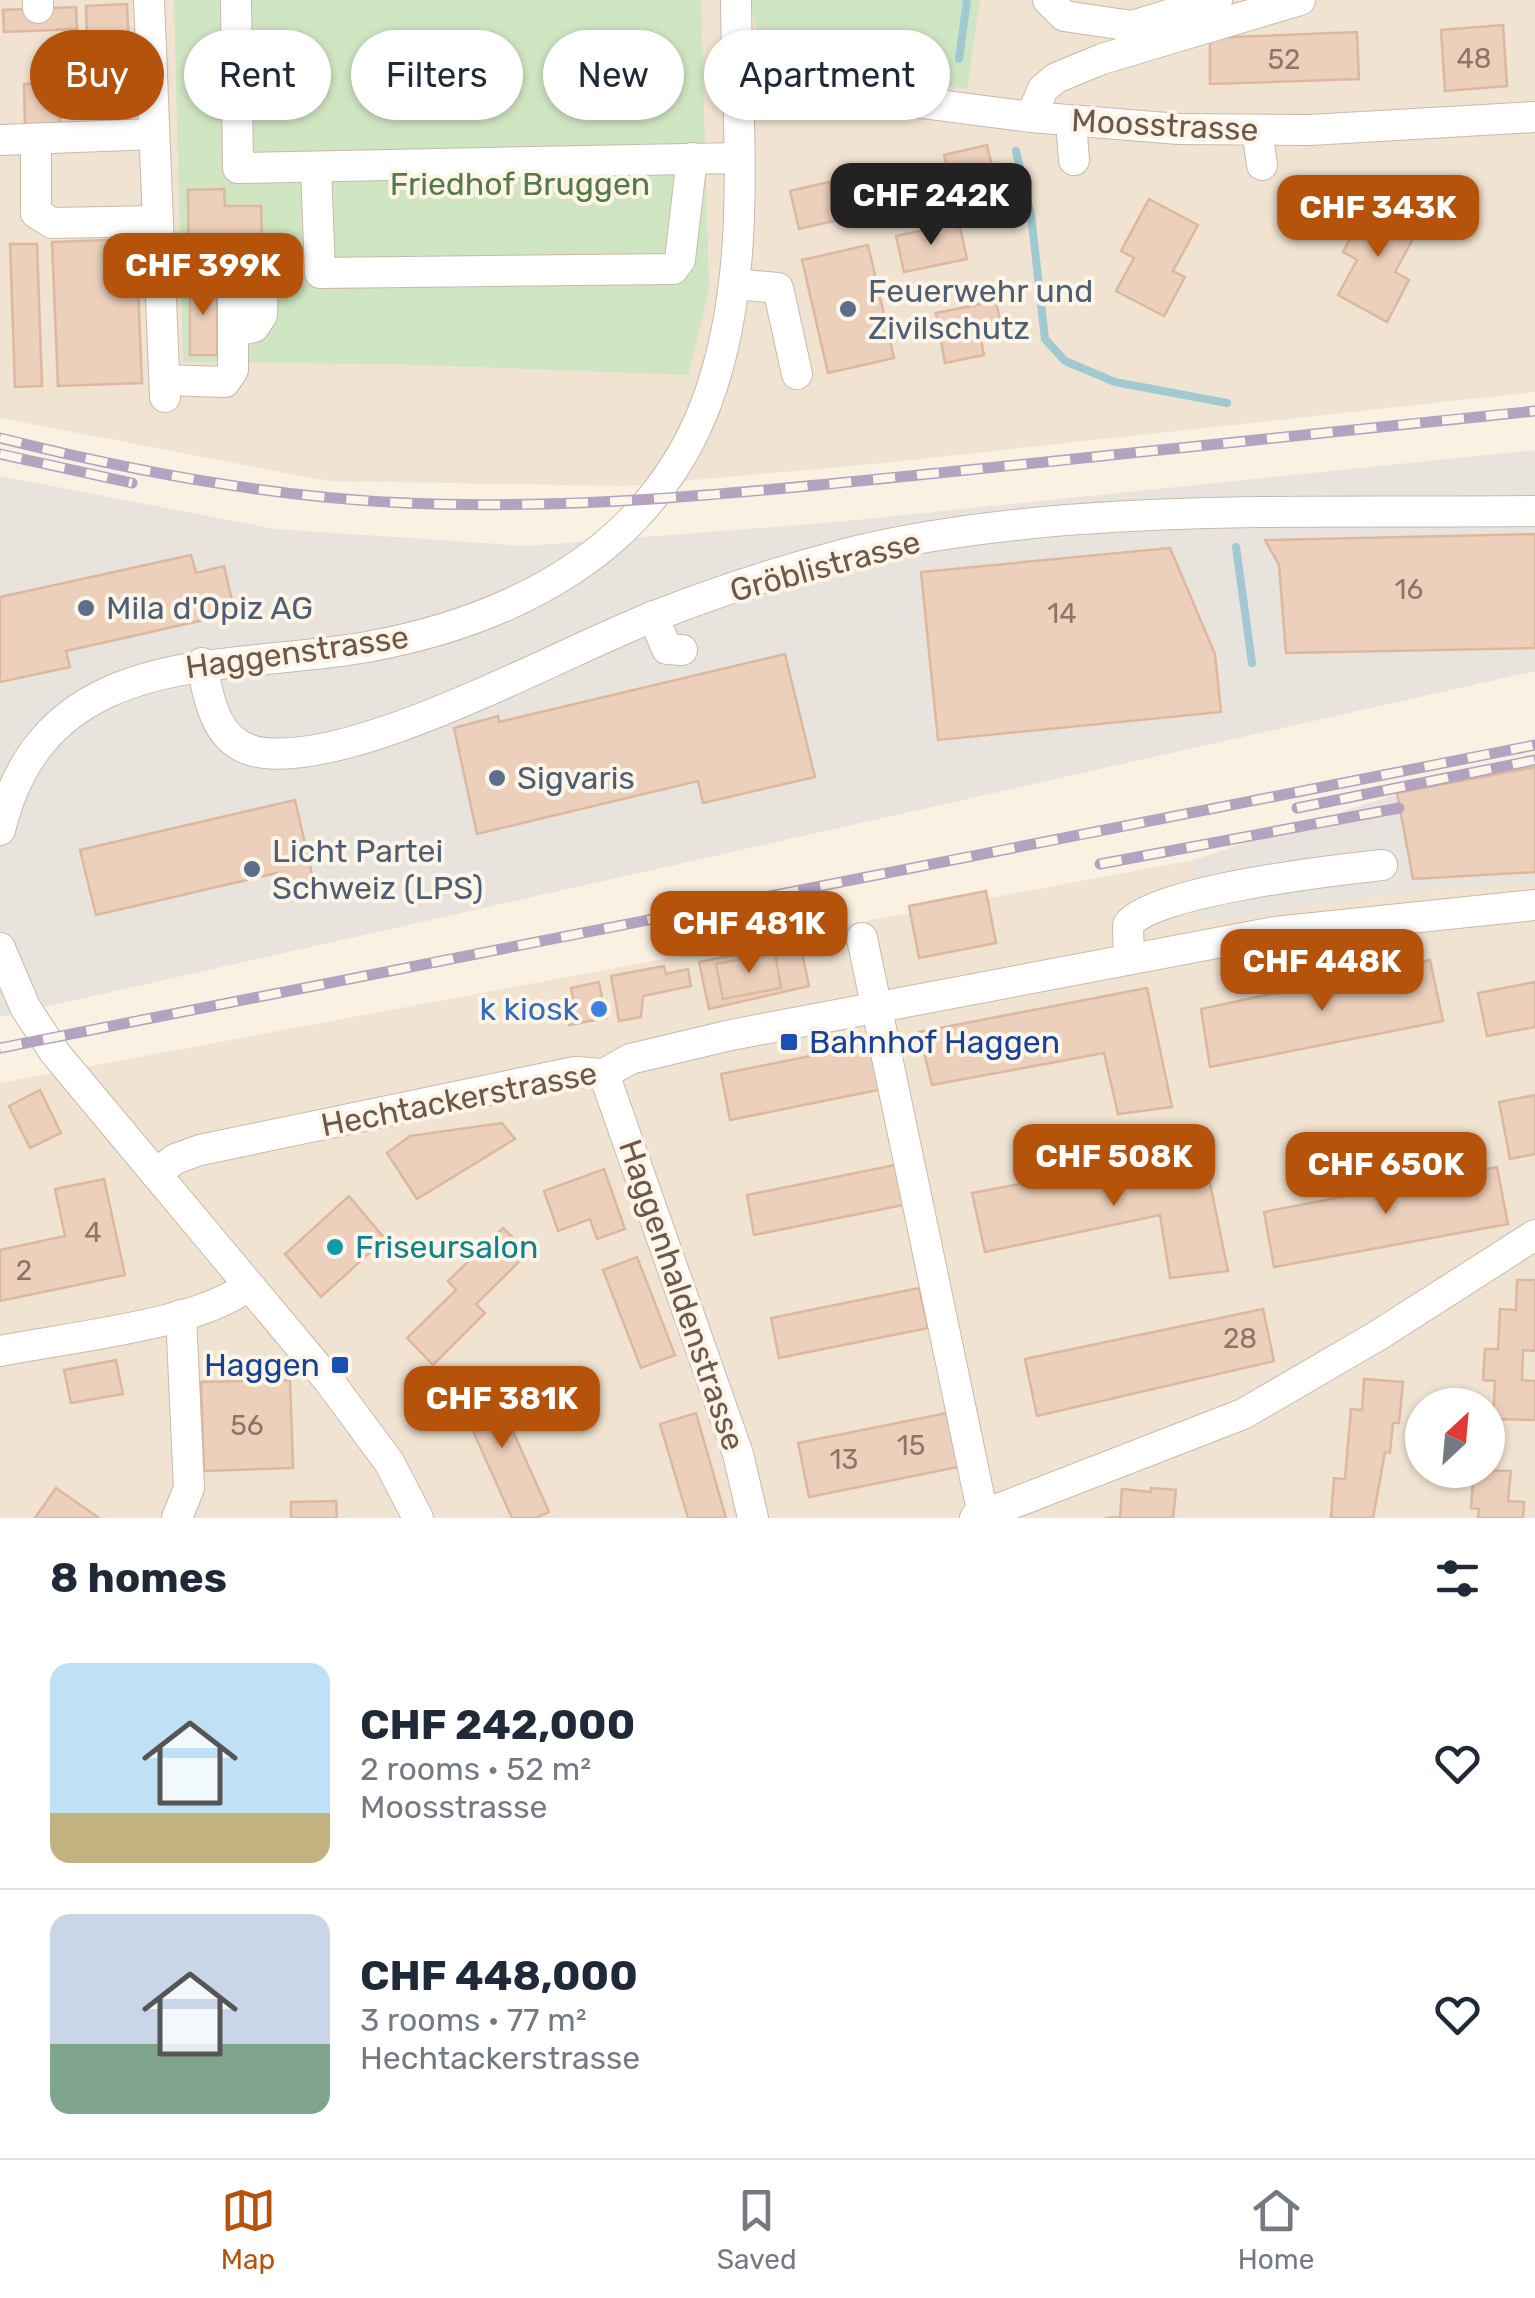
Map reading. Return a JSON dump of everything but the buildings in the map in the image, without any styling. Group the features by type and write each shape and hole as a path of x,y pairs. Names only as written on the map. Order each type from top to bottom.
{"street":[{"path":"149,0 165,388 225,382 233,370 233,331 248,281"},
{"path":"236,0 238,168 739,158"},
{"name":"Haggenstrasse","path":"736,0 736,30"},
{"path":"1048,0 1064,16 1132,26 1217,0"},
{"path":"1031,117 1042,89 1056,78 1102,59 1300,0"},
{"name":"Moosstrasse","path":"950,107 1071,121 1256,130 1535,118"},
{"name":"Haggenstrasse","path":"0,830 17,783 32,758 81,708 133,681 202,664 365,647 440,632 493,614 566,577 632,522 691,437 724,345 734,284 738,120"},
{"path":"1071,121 1074,160"},
{"path":"1256,130 1262,165"},
{"path":"0,140 154,134"},
{"path":"36,139 36,213 42,219 52,223 157,221"},
{"path":"316,167 320,273 673,270 680,260 692,158"},
{"path":"734,284 778,288 797,374"},
{"name":"Gröblistrasse","path":"202,664 214,717 227,736 252,751 292,754 376,734 653,616 910,540 1081,521 1535,511"},
{"path":"653,616 668,649 682,650"},
{"path":"1129,959 1128,925 1156,904 1314,872 1382,865"},
{"name":"Hechtackerstrasse","path":"156,1174 175,1159 200,1150 574,1072 604,1074 639,1057 877,1007 1346,922 1535,905"},
{"path":"862,938 979,1517 1243,1414 1535,1235"},
{"path":"0,948 25,1007 55,1053 357,1417 390,1462 418,1518"},
{"name":"Haggenhaldenstrasse","path":"604,1074 738,1454 753,1518"},
{"path":"0,1351 181,1314 219,1304 246,1287"},
{"path":"177,1518 188,1488 181,1314"}],"shaded area":[{"path":"0,0 1535,0 1535,392 884,463 626,486 327,481 0,418"},
{"path":"1535,450 1535,671 0,1017 0,476 275,529 527,546 837,522"},
{"path":"1535,768 1535,883 1416,891 1205,921 1193,860 1397,794"},
{"path":"1193,860 1205,921 1416,891 1535,883 1535,1518 0,1518 0,1083"}],"green space":[{"name":"Friedhof Bruggen","path":"174,0 701,0 709,290 688,375 393,364 183,362"},
{"path":"752,0 980,0 967,89 950,87 950,30 758,30"}],"waterway":[{"path":"959,59 967,0"},
{"path":"1016,151 1031,215 1045,339 1065,361 1115,382 1227,403"},
{"path":"1236,547 1252,663"}],"railway":[{"path":"0,438 151,471 303,495 406,503 542,504 813,486 1535,411"},
{"path":"0,454 132,483"},
{"path":"0,1048 1535,745"},
{"path":"1297,808 1535,760"},
{"path":"1100,864 1399,808"}],"place":[{"name":"Feuerwehr und Zivilschutz","path":"848,309"},
{"name":"Mila d'Opiz AG","path":"86,608"},
{"name":"Sigvaris","path":"497,778"},
{"name":"Licht Partei Schweiz (LPS)","path":"252,869"},
{"name":"k kiosk","path":"599,1009"},
{"name":"Bahnhof Haggen","path":"789,1042"},
{"name":"Friseursalon","path":"335,1247"},
{"name":"Haggen","path":"340,1365"}]}
